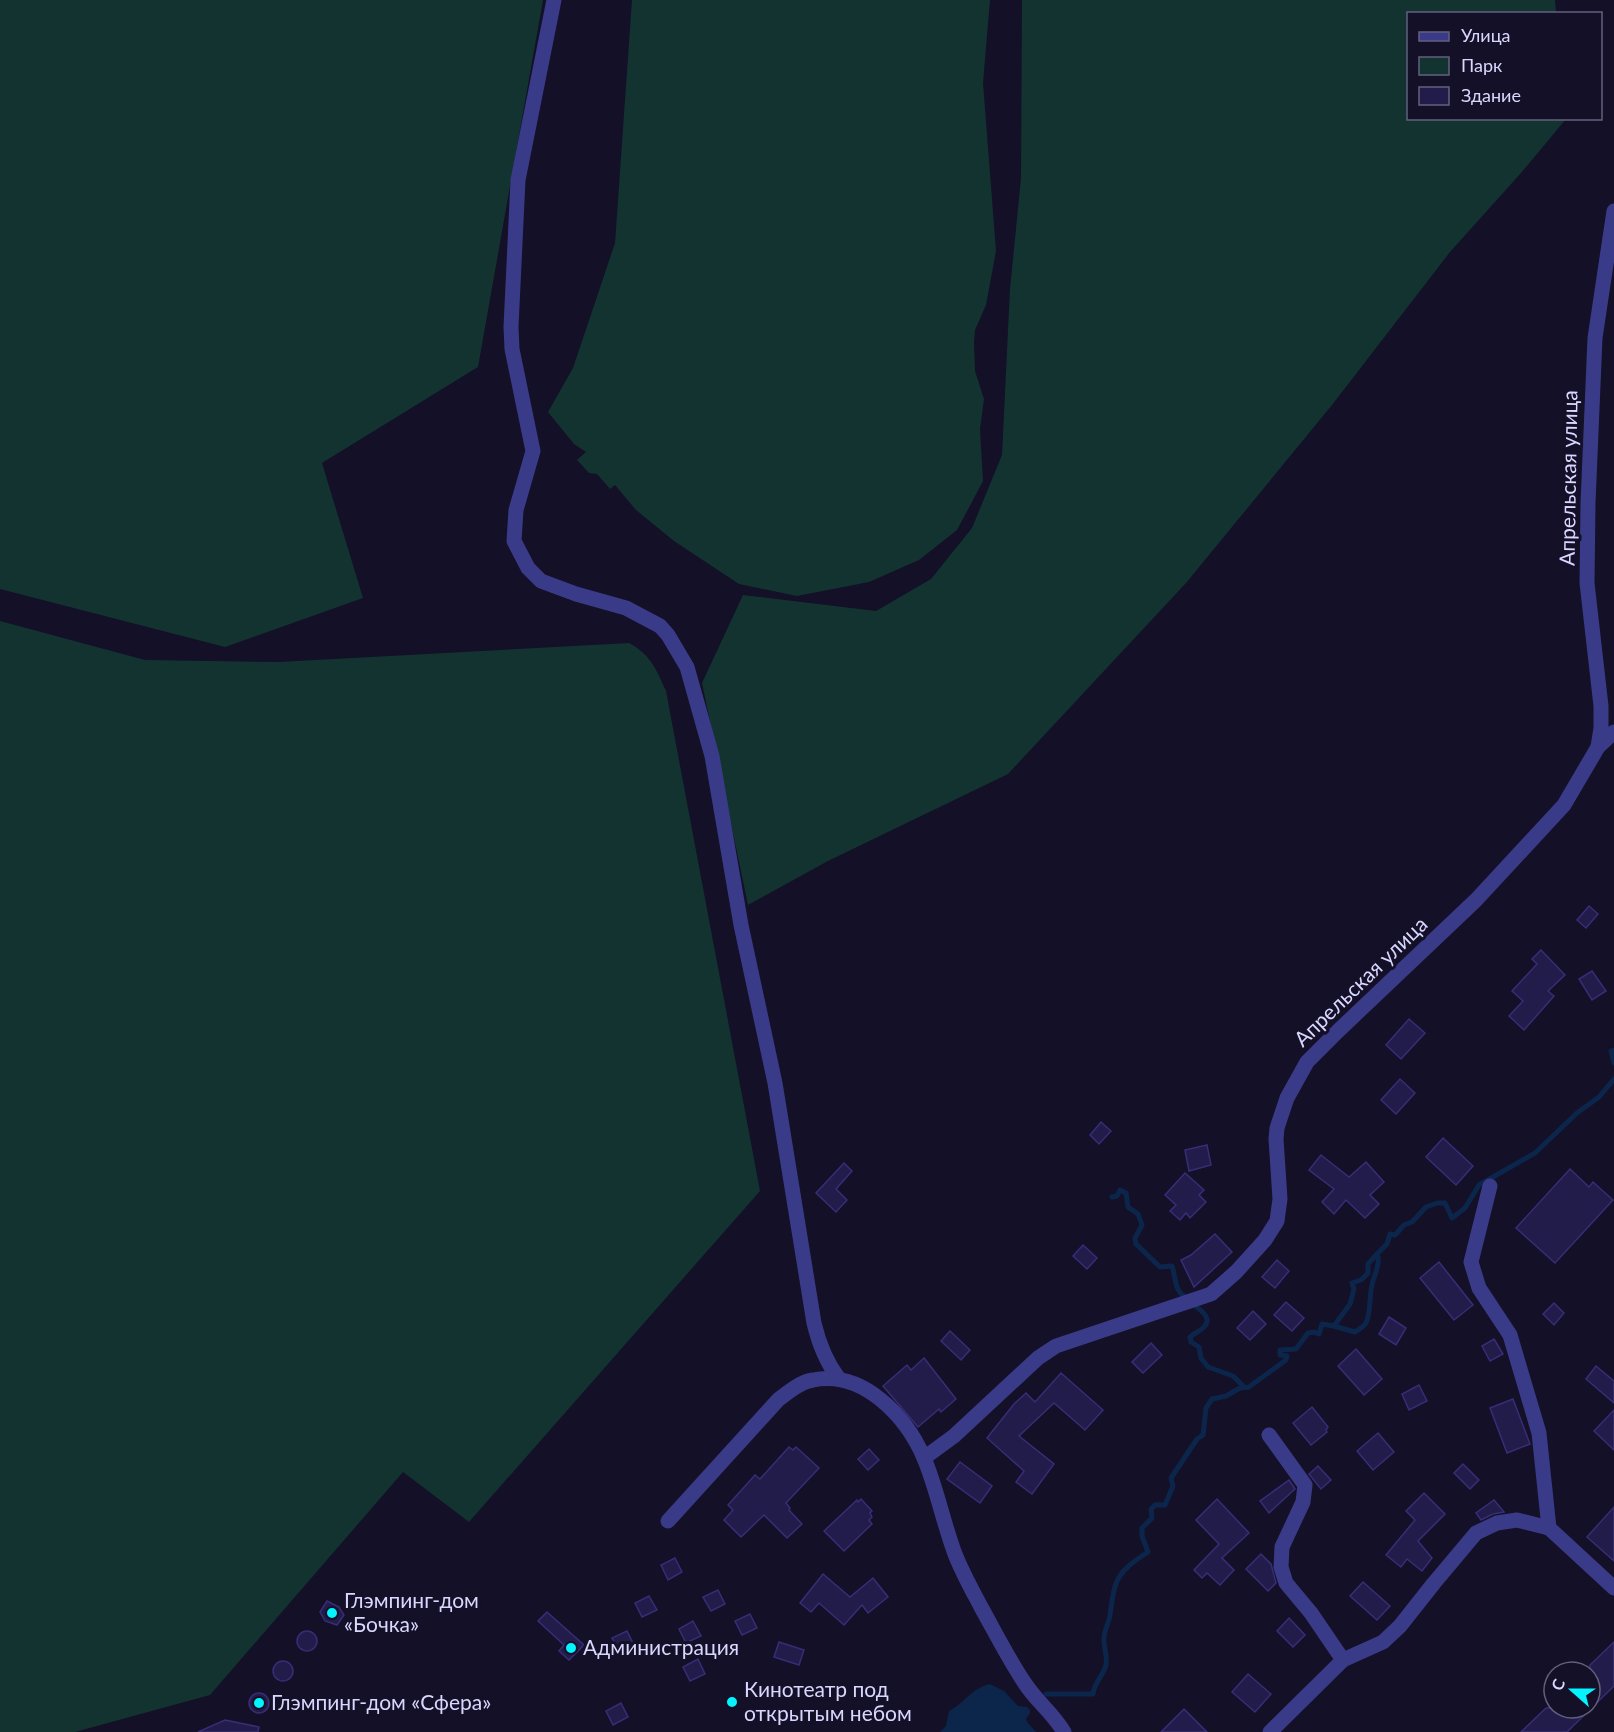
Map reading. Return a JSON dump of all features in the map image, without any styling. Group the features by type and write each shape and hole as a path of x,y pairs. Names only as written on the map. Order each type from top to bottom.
{"street":[{"path":"554,0 518,180 510,327 512,349 533,451 516,510 514,541 528,568 541,581 626,608 660,626 687,667 712,756 741,925 775,1083 814,1323 822,1349 839,1379"},
{"name":"Апрельская улица","path":"1598,747 1601,728 1600,706 1587,584 1588,503 1594,338 1614,211"},
{"name":"Апрельская улица","path":"924,1458 954,1436 1038,1358 1056,1346 1211,1294 1236,1272 1265,1240 1277,1221 1280,1199 1277,1128 1287,1098 1307,1062 1476,900 1556,813 1578,784 1598,747 1614,732"},
{"path":"1490,1186 1471,1262 1479,1288 1510,1335 1539,1433 1549,1528"},
{"path":"668,1521 778,1400 796,1387 812,1380 839,1379 864,1388 887,1406 910,1435 924,1458 956,1556 981,1606 1025,1684 1054,1716 1064,1732"},
{"path":"1269,1435 1305,1485 1303,1502 1282,1546 1281,1567 1286,1583 1311,1613 1343,1660"},
{"path":"1270,1732 1343,1660 1383,1642 1400,1626 1476,1533 1497,1523 1517,1520 1549,1528 1614,1588"}],"green space":[{"path":"0,0 543,0 478,367 322,463 363,598 225,647 0,589"},
{"path":"632,0 990,0 983,83 996,251 986,305 975,330 974,343 975,371 984,399 980,429 983,481 957,530 919,560 869,582 797,596 739,584 674,541 636,510 615,485 610,489 597,474 589,473 577,460 586,452 574,444 548,412 573,368 615,243"},
{"path":"1022,0 1555,0 1556,12 1407,12 1407,120 1565,120 1450,252 1332,405 1186,583 1008,774 828,861 748,905 702,683 743,595 876,611 931,579 972,528 1002,455 1010,289 1021,178"},
{"path":"0,621 145,660 279,662 629,643 643,652 652,663 666,691 760,1191 469,1522 403,1472 210,1695 75,1732 0,1732"}],"water":[{"path":"990,1684 1004,1691 1018,1706 1027,1707 1030,1710 1026,1719 1036,1732 940,1732 946,1726 949,1711 977,1689"}],"building":[{"path":"1589,906 1598,914 1586,928 1577,920"},
{"path":"1541,950 1565,975 1548,991 1554,996 1524,1030 1509,1016 1523,1001 1512,991 1537,964 1532,959"},
{"path":"1592,971 1606,991 1592,1000 1579,979"},
{"path":"1409,1019 1425,1033 1401,1059 1386,1045"},
{"path":"1400,1079 1415,1093 1396,1114 1381,1100"},
{"path":"1101,1122 1111,1131 1099,1144 1090,1135"},
{"path":"1443,1138 1473,1166 1456,1185 1426,1157"},
{"path":"1207,1145 1211,1165 1189,1171 1185,1150"},
{"path":"1321,1155 1349,1177 1366,1162 1384,1182 1370,1195 1379,1204 1365,1218 1346,1200 1334,1214 1322,1202 1334,1189 1309,1170"},
{"path":"844,1163 852,1171 836,1189 847,1200 836,1212 816,1193"},
{"path":"1570,1169 1589,1187 1593,1182 1613,1200 1555,1263 1516,1228"},
{"path":"1185,1173 1204,1190 1199,1195 1206,1202 1190,1218 1186,1213 1180,1220 1170,1211 1176,1205 1165,1195"},
{"path":"1215,1234 1232,1252 1194,1287 1181,1260 1191,1255"},
{"path":"1083,1245 1097,1258 1087,1269 1073,1256"},
{"path":"1277,1260 1289,1271 1275,1288 1262,1277"},
{"path":"1439,1262 1473,1305 1454,1320 1420,1278"},
{"path":"1286,1302 1304,1318 1292,1331 1274,1315"},
{"path":"1554,1303 1564,1313 1554,1325 1543,1314"},
{"path":"1253,1311 1266,1324 1250,1340 1237,1328"},
{"path":"1389,1317 1406,1328 1396,1345 1379,1334"},
{"path":"950,1331 970,1350 961,1360 941,1341"},
{"path":"1494,1339 1503,1354 1490,1361 1482,1346"},
{"path":"1151,1343 1162,1355 1143,1373 1132,1362"},
{"path":"1356,1349 1382,1379 1364,1395 1338,1366"},
{"path":"924,1358 956,1399 941,1412 939,1409 918,1427 883,1386 907,1365 911,1370"},
{"path":"1596,1366 1614,1381 1614,1403 1586,1379"},
{"path":"1061,1373 1103,1410 1085,1430 1054,1403 1019,1436 1054,1464 1032,1494 1016,1482 1024,1471 987,1438 1014,1404 1026,1393 1035,1402"},
{"path":"1419,1385 1427,1401 1409,1410 1402,1394"},
{"path":"1513,1399 1530,1444 1507,1453 1490,1408"},
{"path":"1312,1407 1328,1427 1327,1432 1311,1445 1293,1423"},
{"path":"1614,1410 1614,1450 1594,1431"},
{"path":"1378,1433 1394,1452 1373,1470 1357,1451"},
{"path":"789,1447 793,1450 796,1447 819,1468 786,1503 789,1510 802,1524 787,1538 764,1515 741,1537 724,1520 733,1510 728,1505 755,1475 760,1479"},
{"path":"869,1449 879,1460 868,1470 858,1459"},
{"path":"960,1462 992,1486 980,1503 947,1479"},
{"path":"1463,1464 1479,1480 1470,1489 1454,1473"},
{"path":"1318,1466 1331,1480 1321,1489 1309,1474"},
{"path":"1289,1480 1295,1489 1269,1513 1260,1501"},
{"path":"1424,1493 1445,1514 1418,1541 1432,1558 1422,1571 1407,1559 1401,1567 1386,1555 1415,1520 1406,1511"},
{"path":"861,1499 872,1511 870,1513 872,1517 869,1520 872,1524 844,1551 824,1531 857,1500 858,1502"},
{"path":"1217,1499 1249,1533 1222,1558 1234,1570 1220,1585 1207,1573 1202,1578 1194,1570 1219,1544 1196,1520"},
{"path":"1494,1500 1504,1512 1481,1520 1476,1513"},
{"path":"1614,1507 1614,1561 1587,1537"},
{"path":"1261,1554 1271,1564 1276,1583 1268,1591 1246,1569"},
{"path":"675,1558 682,1572 668,1580 661,1565"},
{"path":"823,1574 850,1597 873,1578 888,1597 868,1613 862,1605 844,1625 819,1603 811,1612 800,1603"},
{"path":"1363,1582 1390,1606 1377,1620 1350,1596"},
{"path":"718,1590 725,1604 711,1611 703,1597"},
{"path":"649,1596 657,1610 642,1617 635,1603"},
{"name":"Глэмпинг-дом «Бочка»","path":"327,1601 339,1607 344,1615 337,1625 325,1621 320,1612"},
{"path":"547,1612 584,1645 569,1660 559,1651 564,1645 538,1621"},
{"path":"750,1614 757,1628 742,1635 735,1621"},
{"path":"1289,1618 1305,1635 1293,1647 1277,1631"},
{"path":"693,1621 701,1636 686,1643 679,1629"},
{"name":"Глэмпинг-дом «Сфера»","path":"307,1631 314,1634 317,1641 314,1648 307,1651 300,1648 297,1641 300,1634"},
{"path":"627,1631 634,1645 619,1652 612,1638"},
{"path":"779,1642 804,1650 799,1665 774,1657"},
{"path":"1614,1642 1614,1686 1602,1698 1602,1660 1595,1660"},
{"path":"698,1659 705,1674 690,1681 683,1667"},
{"name":"Глэмпинг-дом «Сфера»","path":"283,1661 290,1664 293,1671 290,1678 283,1681 276,1678 273,1671 276,1664"},
{"path":"1248,1674 1271,1694 1255,1712 1232,1692"},
{"name":"Глэмпинг-дом «Сфера»","path":"259,1693 266,1696 269,1703 266,1710 259,1713 252,1710 249,1703 252,1696"},
{"path":"621,1703 628,1717 613,1725 606,1711"},
{"path":"1184,1709 1207,1732 1161,1732"},
{"path":"1542,1712 1542,1720 1579,1720 1567,1732 1521,1732"},
{"path":"225,1720 259,1727 258,1732 198,1732"}],"waterway":[{"path":"1614,1050 1611,1051 1614,1063"},
{"path":"1334,1326 1355,1332 1366,1323 1372,1285 1378,1266 1377,1254 1387,1244 1390,1234 1395,1235 1426,1207 1437,1203 1445,1203 1452,1218 1465,1208 1479,1185 1535,1153 1577,1113 1599,1097 1614,1079"},
{"path":"1112,1197 1117,1196 1120,1190 1126,1193 1128,1207 1138,1214 1142,1225 1135,1238 1136,1244 1160,1267 1172,1266 1176,1285 1180,1293 1188,1298"},
{"path":"1046,1694 1093,1694 1106,1665 1104,1635 1116,1584 1123,1571 1148,1552 1142,1536 1142,1528 1152,1518 1151,1509 1155,1505 1165,1505 1173,1486 1171,1478 1197,1439 1203,1435 1206,1408 1212,1399 1226,1396 1240,1388 1249,1387 1286,1360 1287,1356 1280,1355 1280,1350 1296,1349 1308,1333 1319,1334 1322,1324 1334,1326 1350,1304 1354,1289 1352,1283 1361,1280 1368,1273 1368,1264 1377,1254"},
{"path":"1193,1304 1205,1314 1207,1321 1203,1328 1190,1337 1191,1342 1199,1347 1201,1358 1208,1367 1233,1376 1244,1387"}],"place":[{"name":"Глэмпинг-дом «Бочка»","path":"332,1613"},
{"name":"Администрация","path":"571,1648"},
{"name":"Кинотеатр под открытым небом","path":"732,1702"},
{"name":"Глэмпинг-дом «Сфера»","path":"259,1703"}]}
